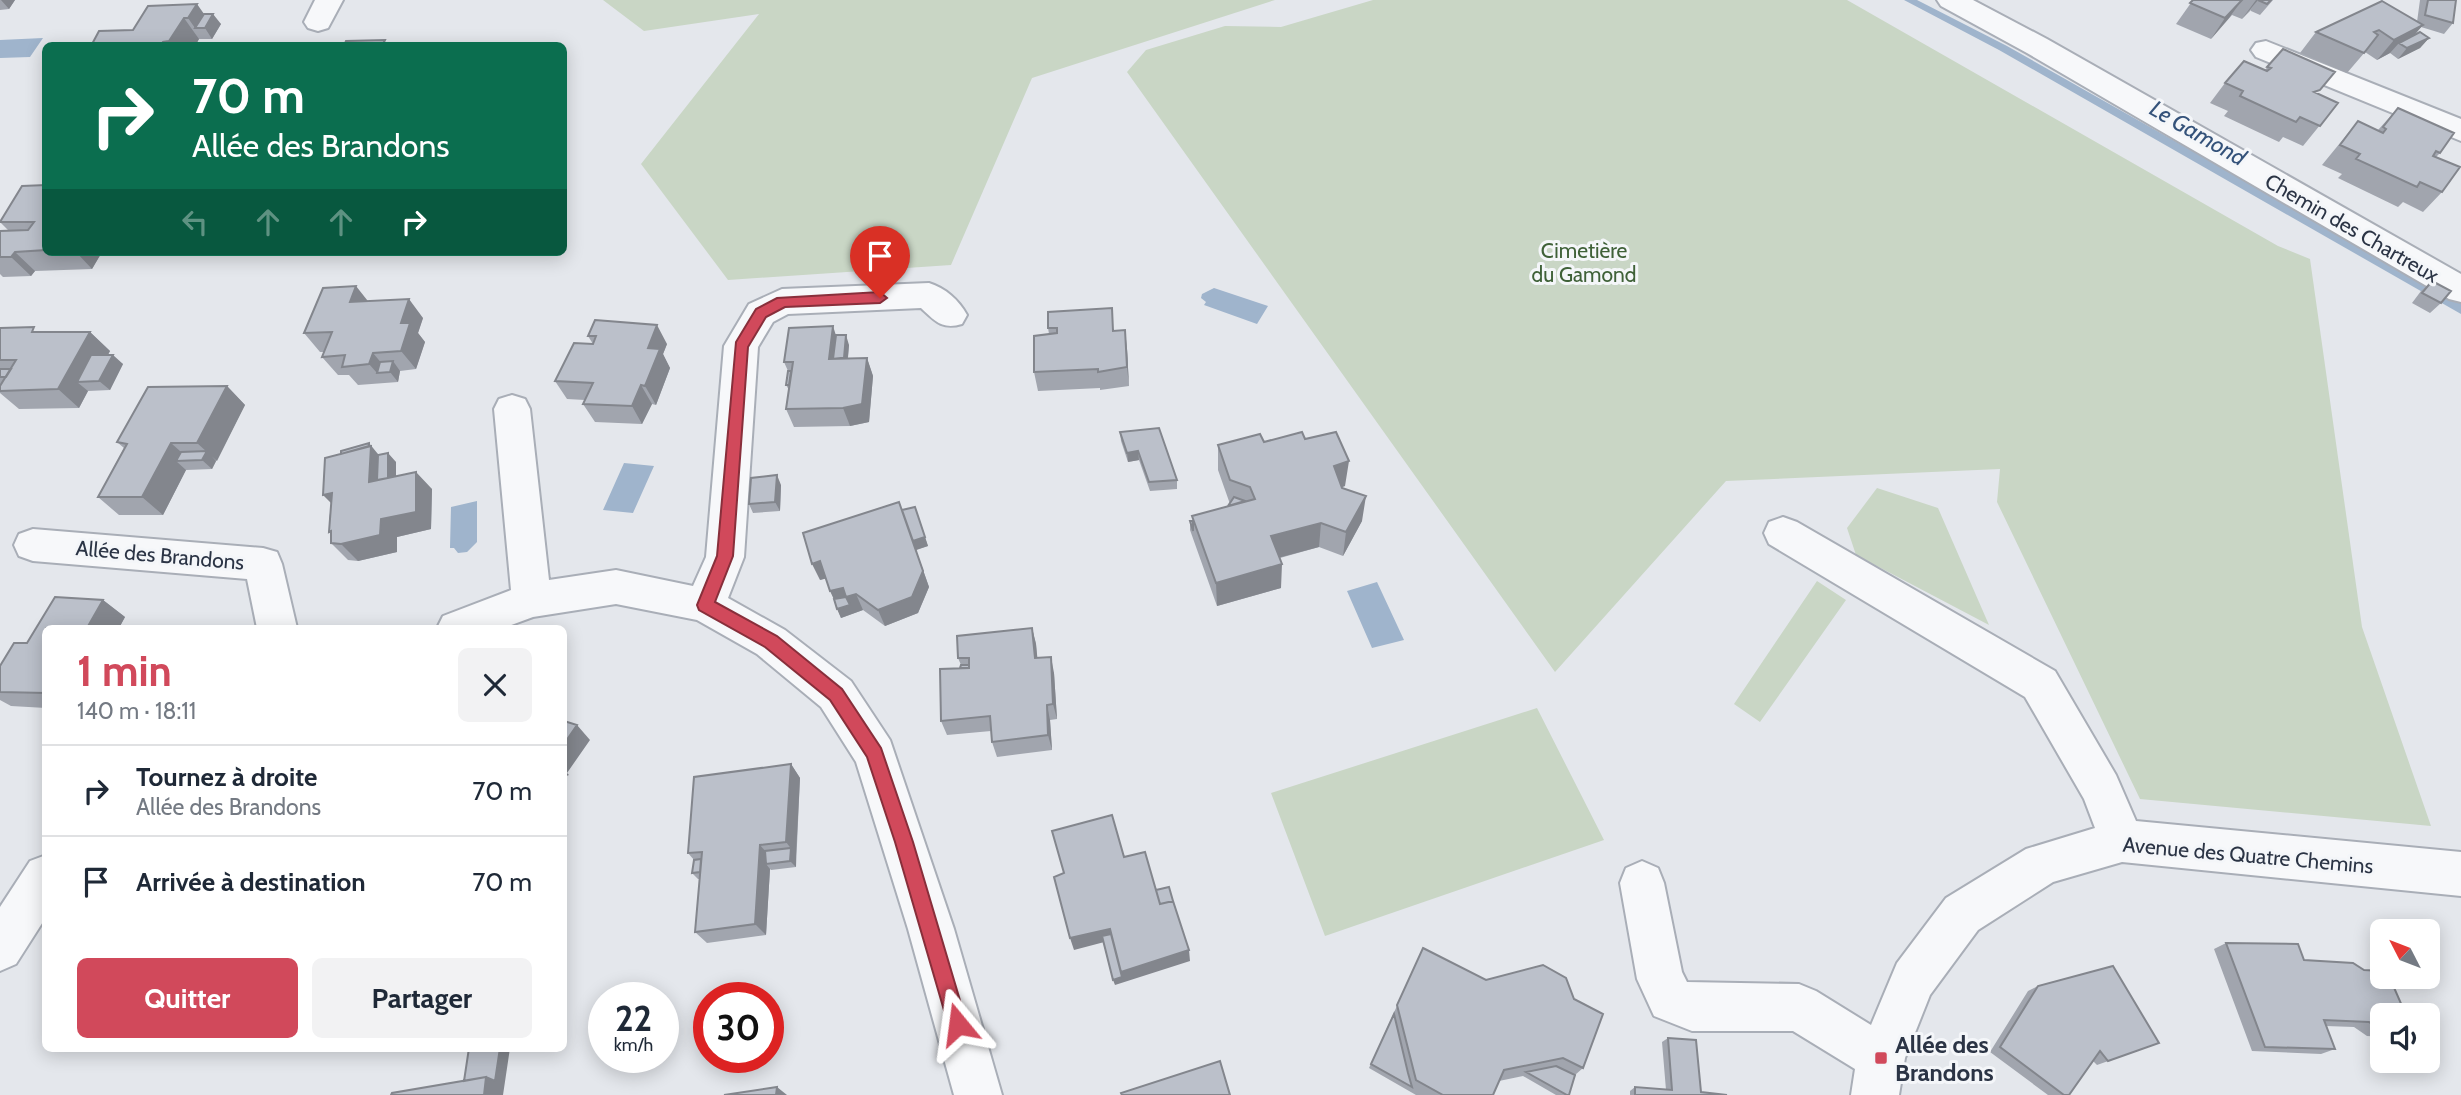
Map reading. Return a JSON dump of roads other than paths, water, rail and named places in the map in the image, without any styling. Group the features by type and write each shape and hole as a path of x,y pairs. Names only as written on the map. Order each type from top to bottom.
{"street":[{"name":"Chemin des Chartreux","path":"1951,0 2037,46 2461,290"},
{"path":"2266,50 2461,131"},
{"path":"705,605 725,556 741,346 761,313 782,302 929,295 950,315"},
{"path":"512,409 532,600"},
{"path":"1783,533 2040,684 2101,789 2122,841"},
{"name":"Allée des Brandons","path":"33,545 263,564 276,625"},
{"path":"465,625 532,600 616,587 705,605 771,642 836,694 875,754 927,916 978,1095"},
{"name":"Avenue des Quatre Chemins","path":"1878,1076 1913,979 1962,914 2042,864 2122,841 2461,874"},
{"path":"0,948 42,882"},
{"path":"1642,883 1660,979 1671,999 1692,1007 1799,1008 1878,1076"}],"water":[{"path":"43,38 30,57 0,58 0,40"},
{"path":"1214,288 1268,306 1257,324 1204,305 1206,302 1201,298 1202,294"},
{"path":"624,463 654,466 633,513 603,510"},
{"path":"477,501 477,542 467,552 458,553 454,548 450,548 451,507"},
{"path":"1377,582 1404,640 1372,648 1347,591"}],"waterway":[{"name":"Le Gamond","path":"1909,0 2003,48 2461,309"}],"place":[{"name":"Allée des Brandons","path":"1881,1058"}],"park label":[{"name":"Cimetière du Gamond","path":"1584,262"}]}
